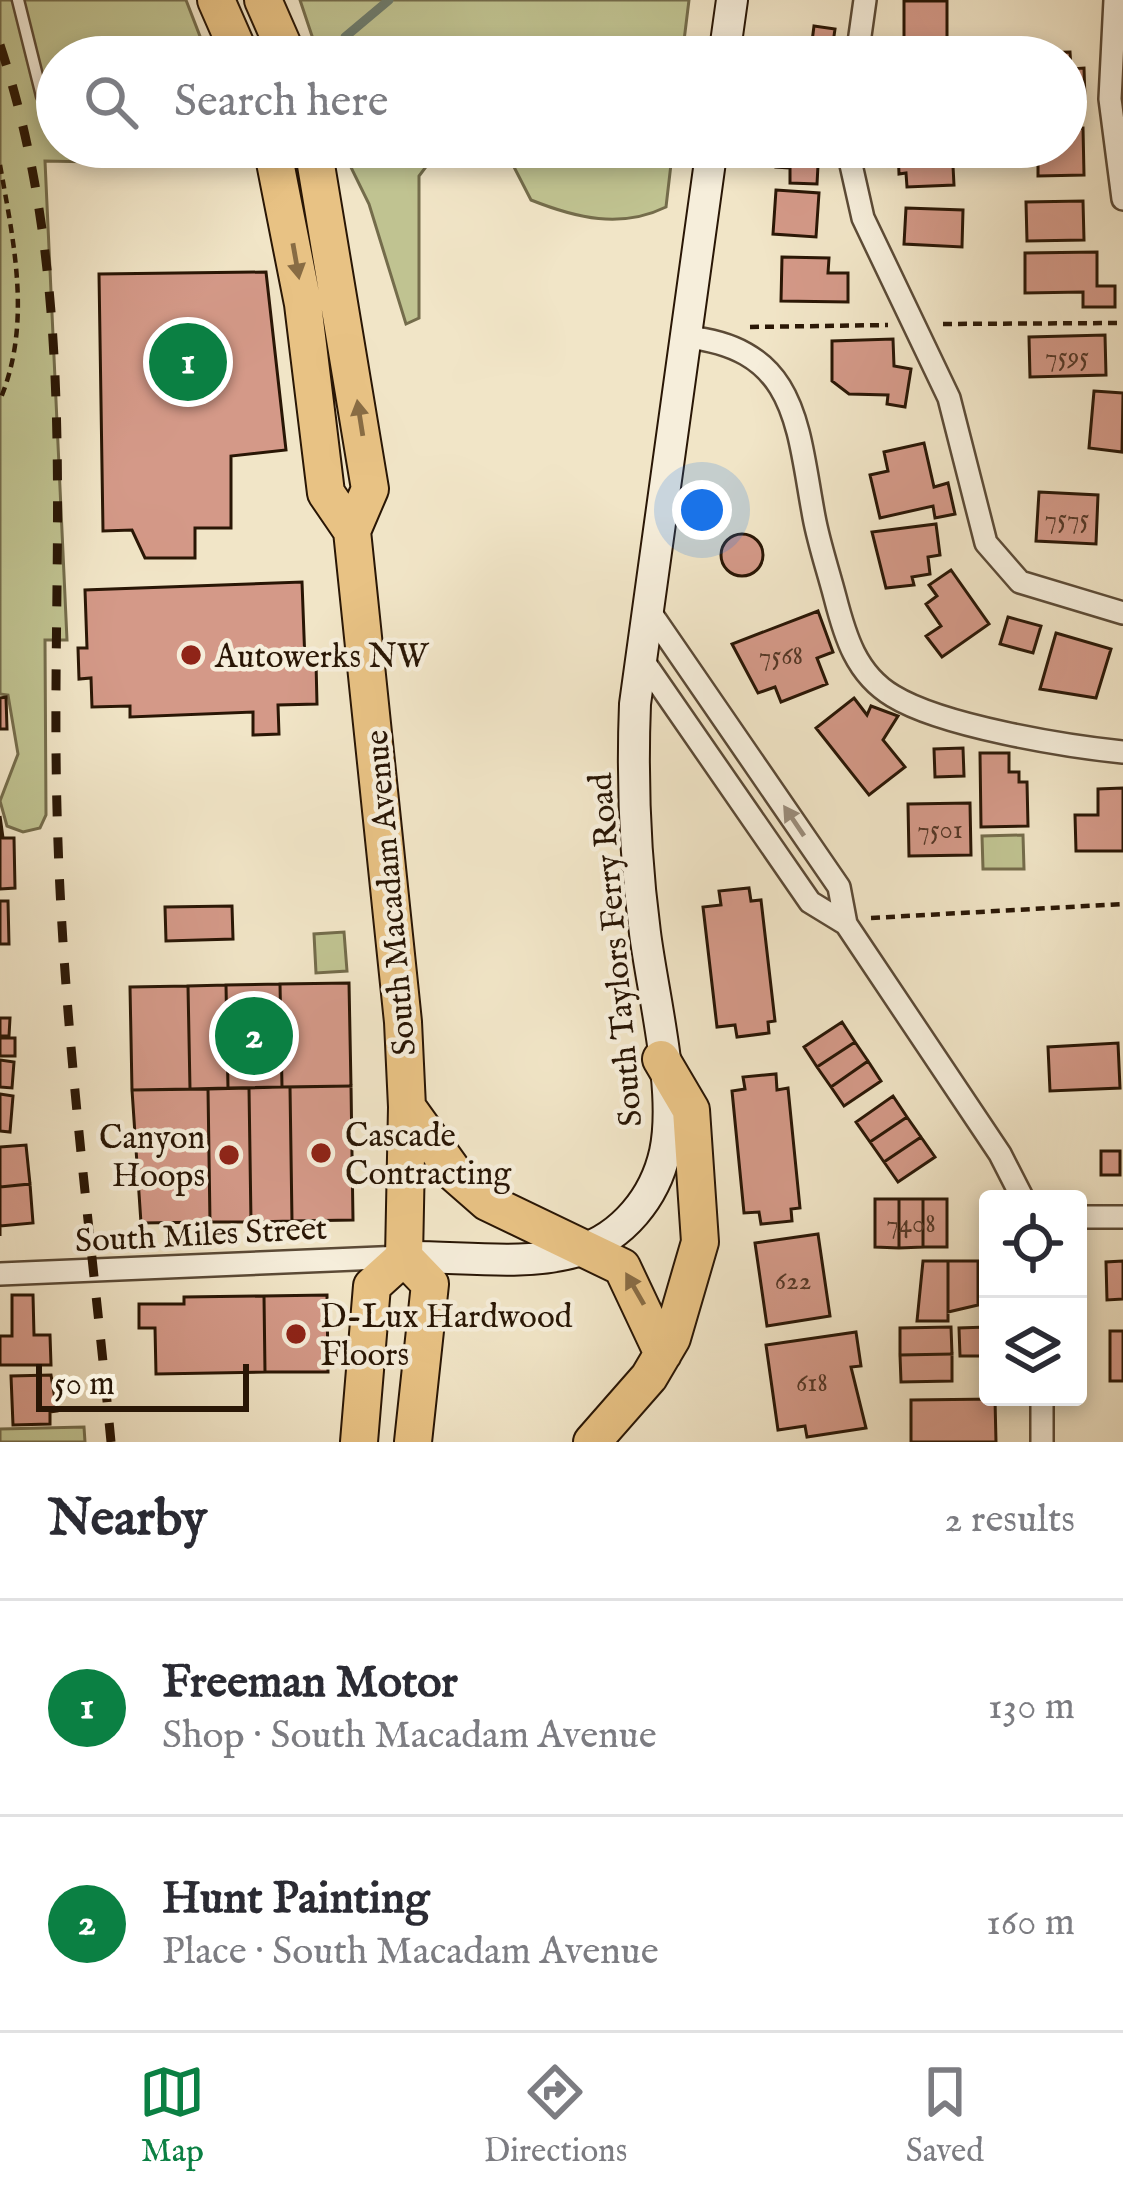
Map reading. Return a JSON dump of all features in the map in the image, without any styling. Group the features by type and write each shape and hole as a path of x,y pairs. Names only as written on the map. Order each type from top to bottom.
{"main road":[{"path":"216,0 232,36"},
{"path":"263,0 279,36"},
{"path":"727,36 732,0"},
{"name":"South Macadam Avenue","path":"276,168 303,304 326,494 352,531 396,946 407,1107 404,1257 430,1283 412,1442"},
{"name":"South Macadam Avenue","path":"310,168 370,489 352,531"},
{"name":"South Taylors Ferry Road","path":"579,1251 626,1223 649,1195 661,1166 668,1127 643,918 634,782 648,609 709,168"},
{"path":"592,1442 663,1354 691,1286 700,1218 691,1110 661,1059"},
{"path":"407,1107 472,1190 504,1213 546,1228 579,1251 622,1268 663,1354"},
{"path":"359,1442 372,1286 404,1257 579,1251"}],"street":[{"path":"860,36 865,0"},
{"path":"1115,0 1110,99 1123,199"},
{"path":"852,168 863,218 949,398 986,543 1020,582 1122,613 1123,595"},
{"path":"687,337 732,344 769,370 795,416 843,629 865,672 890,695 926,712 1123,752"},
{"path":"648,609 839,887 846,923 1000,1154 1018,1190"},
{"path":"642,659 810,902 846,923"},
{"path":"1087,1217 1123,1217"},
{"name":"South Miles Street","path":"0,1274 404,1257"},
{"path":"1042,1406 1042,1442"}],"lane":[{"path":"19,0 36,68"}],"path":[{"path":"0,165 20,315 17,349 0,400"},
{"path":"931,324 1123,322"},
{"path":"732,344 745,328 757,324 894,325"},
{"path":"886,915 1123,904"}],"green space":[{"path":"0,0 186,0 200,36 36,36 36,168 45,168 67,640 45,640 46,815 40,828 23,832 7,826 0,801 18,754 8,695 0,694"},
{"path":"300,0 689,0 685,36 312,36"},
{"path":"351,168 425,168 419,176 419,318 406,324 369,204"},
{"path":"515,168 671,168 666,207 632,218 582,216 531,200"},
{"path":"1023,835 1024,869 983,869 982,836"},
{"path":"344,932 347,971 316,973 314,934"},
{"path":"84,1427 85,1442 0,1442 0,1429"}],"building":[{"path":"904,1 947,1 947,36 904,36"},
{"path":"814,26 835,29 834,36 813,36"},
{"path":"790,168 818,168 817,184 790,183"},
{"path":"899,168 953,168 954,185 907,187 906,173 899,174"},
{"path":"1038,168 1084,168 1084,175 1038,176"},
{"path":"776,190 819,193 816,237 773,234"},
{"path":"1083,201 1084,240 1027,241 1026,202"},
{"path":"906,208 963,210 962,247 904,244"},
{"path":"1097,252 1097,286 1115,286 1115,307 1083,307 1083,292 1025,293 1025,253"},
{"path":"782,257 829,258 828,273 848,273 848,302 781,301"},
{"path":"266,272 286,450 231,456 231,528 195,528 195,558 145,558 132,530 103,531 99,274"},
{"path":"1105,335 1106,375 1030,377 1029,337"},
{"path":"893,339 894,366 911,369 905,407 887,404 888,395 849,394 832,381 832,341"},
{"path":"1094,391 1123,393 1122,452 1089,448"},
{"path":"924,443 934,487 948,483 955,514 935,518 933,506 880,518 870,475 888,471 884,452"},
{"path":"1039,492 1098,495 1096,544 1036,541"},
{"path":"936,524 940,555 928,557 930,574 912,577 914,585 886,588 872,532"},
{"path":"742,534 756,541 763,555 756,569 742,576 728,569 721,555 728,541"},
{"path":"951,570 989,624 942,657 926,636 941,626 926,604 937,596 929,585"},
{"name":"Autowerks NW","path":"302,582 305,662 316,662 317,704 278,705 279,734 253,735 253,712 130,717 130,706 92,707 91,678 79,679 78,648 87,648 85,590"},
{"path":"818,611 833,652 817,658 827,684 781,702 775,687 758,693 732,644"},
{"path":"1008,617 1041,626 1033,653 1000,644"},
{"path":"1056,633 1111,649 1096,698 1040,689"},
{"path":"6,697 7,729 0,729 0,698"},
{"path":"854,698 867,715 871,706 898,716 883,740 905,767 869,795 816,728"},
{"path":"963,748 964,776 935,777 934,749"},
{"path":"980,753 1009,753 1009,772 1019,772 1019,782 1027,782 1028,826 981,827"},
{"path":"1123,788 1123,851 1076,851 1075,815 1098,815 1098,789"},
{"path":"970,803 971,855 909,856 908,804"},
{"path":"0,816 3,838 14,838 15,888 0,889"},
{"path":"749,888 751,901 761,900 775,1021 768,1022 769,1033 737,1037 735,1025 717,1027 703,907 721,905 719,891"},
{"path":"0,901 8,901 9,944 0,944"},
{"path":"232,906 233,939 166,941 165,907"},
{"path":"349,983 351,1086 282,1087 280,984"},
{"path":"280,984 282,1087 228,1088 226,985"},
{"path":"226,985 228,1088 190,1089 188,986"},
{"path":"188,986 190,1089 132,1090 130,987"},
{"path":"0,1018 10,1018 9,1036 0,1036"},
{"path":"842,1022 855,1042 817,1067 804,1047"},
{"path":"0,1038 15,1038 15,1056 0,1056"},
{"path":"855,1042 868,1061 831,1087 817,1067"},
{"path":"1118,1043 1120,1088 1050,1091 1048,1047"},
{"path":"0,1060 14,1062 12,1088 0,1087"},
{"path":"868,1061 881,1081 844,1106 831,1087"},
{"path":"776,1074 777,1090 788,1088 800,1208 791,1209 792,1221 761,1224 759,1212 744,1213 732,1091 745,1089 743,1077"},
{"name":"Cascade Contracting","path":"351,1086 353,1220 292,1221 290,1087"},
{"path":"290,1087 292,1221 251,1222 249,1088"},
{"name":"Canyon Hoops","path":"249,1088 251,1222 210,1222 208,1089"},
{"path":"208,1089 210,1222 141,1223 132,1090"},
{"path":"0,1094 13,1096 10,1132 0,1131"},
{"path":"893,1096 907,1117 870,1142 856,1122"},
{"path":"907,1117 921,1137 884,1162 870,1142"},
{"path":"921,1137 935,1157 898,1182 884,1162"},
{"path":"26,1145 30,1184 0,1187 0,1147"},
{"path":"1101,1151 1120,1151 1120,1175 1101,1175"},
{"path":"30,1184 33,1223 0,1226 0,1187"},
{"path":"875,1199 899,1199 899,1248 875,1247"},
{"path":"899,1199 923,1199 923,1247 899,1248"},
{"path":"923,1199 947,1199 947,1247 923,1247"},
{"path":"818,1234 830,1316 767,1326 755,1243"},
{"path":"923,1261 948,1261 948,1321 917,1321"},
{"path":"948,1261 978,1261 978,1305 948,1312"},
{"path":"1123,1261 1123,1299 1107,1300 1106,1262"},
{"path":"12,1295 33,1295 34,1335 50,1335 51,1365 0,1365 0,1336 12,1336"},
{"name":"D-Lux Hardwood Floors","path":"327,1295 328,1372 265,1372 264,1296"},
{"path":"264,1296 265,1372 156,1374 155,1328 139,1328 139,1304 184,1304 184,1297"},
{"path":"951,1327 952,1354 900,1355 900,1328"},
{"path":"979,1327 979,1356 960,1356 959,1328"},
{"path":"1110,1331 1123,1331 1123,1381 1110,1381"},
{"path":"856,1332 861,1366 851,1367 866,1428 807,1437 805,1426 778,1430 766,1345"},
{"path":"952,1354 952,1381 901,1382 900,1355"},
{"path":"51,1375 57,1411 50,1412 50,1424 13,1425 11,1376"},
{"path":"979,1399 979,1406 995,1406 996,1442 911,1442 911,1400"}],"waterway":[{"path":"346,36 389,0"}],"railway":[{"path":"0,45 26,138 43,233 52,328 57,424 60,888 71,1047 111,1442"}],"place":[{"name":"Freeman Motor","path":"188,362"},
{"name":"Autowerks NW","path":"191,655"},
{"name":"Hunt Painting","path":"254,1036"},
{"name":"Cascade Contracting","path":"321,1153"},
{"name":"Canyon Hoops","path":"229,1155"},
{"name":"D-Lux Hardwood Floors","path":"296,1334"}]}
